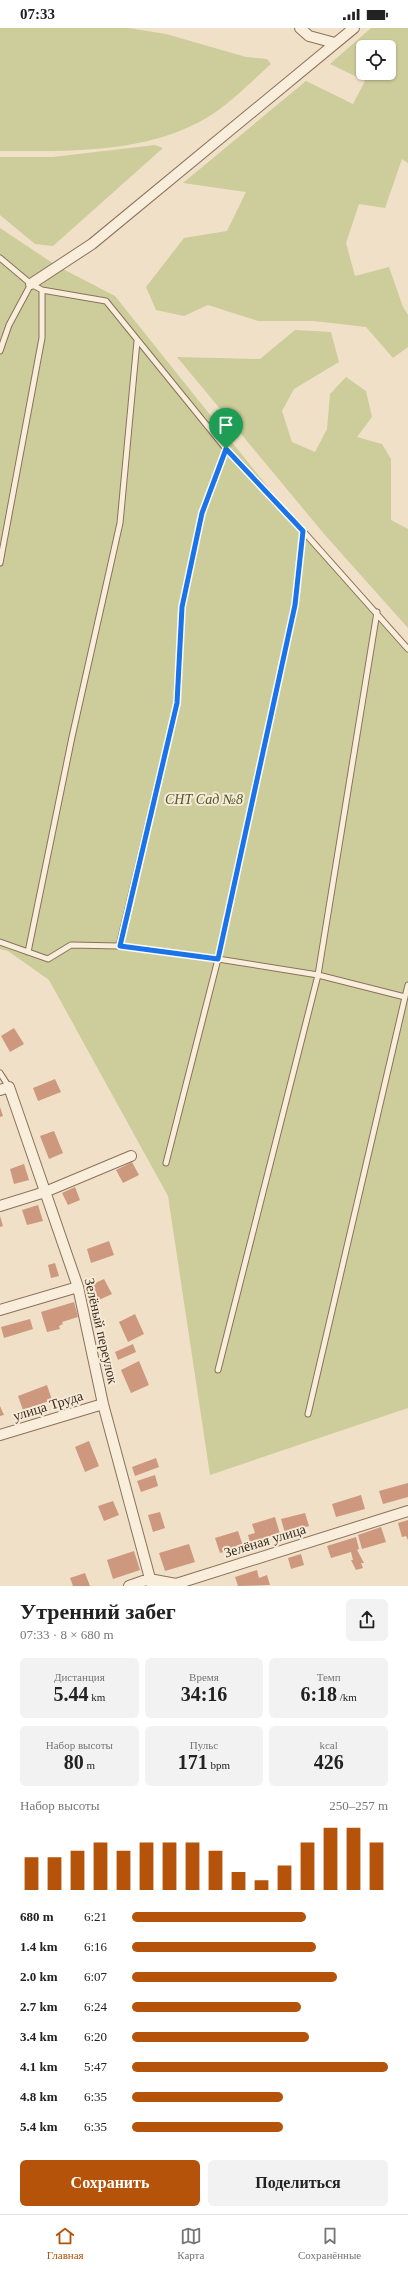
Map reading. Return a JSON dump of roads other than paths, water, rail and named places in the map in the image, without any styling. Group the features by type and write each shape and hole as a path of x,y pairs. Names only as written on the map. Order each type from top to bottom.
{"street":[{"path":"300,28 309,36 335,43"},
{"path":"31,284 92,244 354,28"},
{"name":"Зелёный переулок","path":"4,1088 45,1192 78,1287 103,1404 150,1582"},
{"path":"0,1206 45,1192 131,1156"},
{"path":"0,1310 78,1287"},
{"name":"улица Труда","path":"0,1435 103,1404"},
{"name":"Зелёная улица","path":"129,1586 150,1582 176,1584 408,1511"}],"lane":[{"path":"0,258 31,284 42,290 106,301 226,449 377,612 408,649"},
{"path":"0,352 9,325 31,284"},
{"path":"0,563 42,338 42,290"},
{"path":"28,952 72,737 120,522 137,341"},
{"path":"120,946 177,703 182,607 202,513 226,449"},
{"path":"166,1163 218,959 295,605 303,531"},
{"path":"218,1370 318,975 377,612"},
{"path":"0,942 48,959 71,945 120,946 218,959 318,975 405,997"},
{"path":"308,1414 408,985"},
{"path":"0,1073 4,1088"}],"park label":[{"name":"СНТ Сад №8","path":"204,799"}]}
